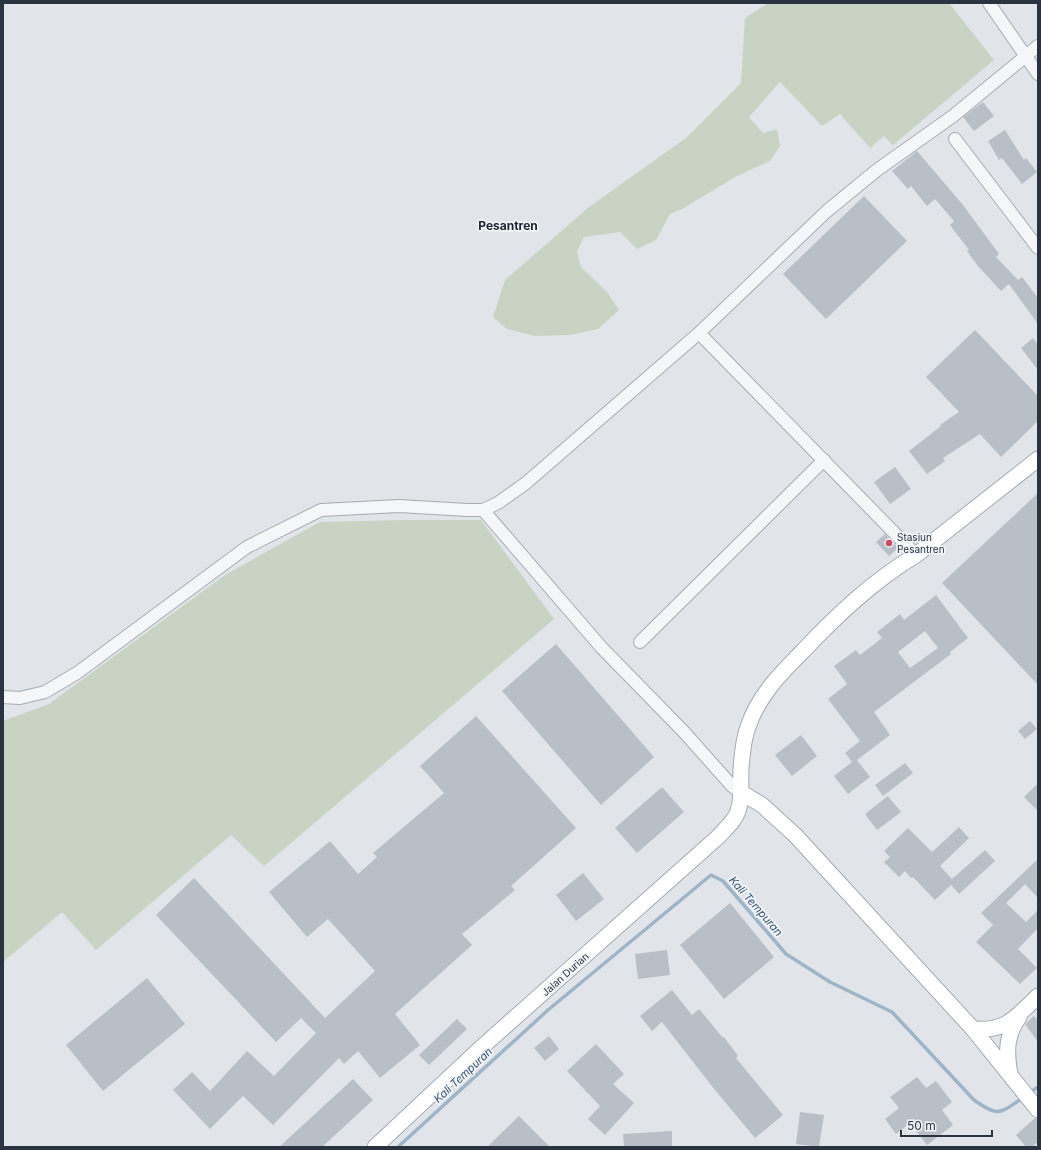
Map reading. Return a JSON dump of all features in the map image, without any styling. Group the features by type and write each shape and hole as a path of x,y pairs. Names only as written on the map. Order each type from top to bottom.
{"main road":[{"name":"Jalan Durian","path":"375,1147 483,1046 718,837 731,823 738,811 742,793 741,769 744,740 748,727 760,700 790,664 848,606 883,577 916,555 1038,459"},
{"path":"742,793 762,805 795,835 973,1029 1038,1110"},
{"path":"1015,1081 1007,1059 1008,1037 1012,1026 1023,1011 1038,996"},
{"path":"973,1029 998,1029 1023,1011"}],"street":[{"path":"989,3 1038,74"},
{"path":"3,698 20,698 45,692 83,668 247,547 321,510 398,506 483,510 511,495 699,333 827,211 877,170 953,116 1027,57 1038,46"},
{"path":"955,139 1038,248"},
{"path":"699,333 916,555"},
{"path":"640,642 824,460"},
{"path":"483,510 601,647 684,732 732,786 742,793"}],"green space":[{"path":"768,3 949,3 994,60 893,145 884,136 870,148 840,114 822,126 780,82 749,117 763,133 777,129 780,146 770,161 735,177 682,209 670,214 656,240 637,249 620,232 584,237 577,251 581,267 607,292 619,310 598,329 569,335 535,336 507,329 493,317 505,280 589,207 686,138 741,83 745,18"},
{"path":"481,520 554,619 264,866 231,835 96,950 62,912 3,962 3,721 49,704 225,575 320,522"}],"building":[{"path":"983,102 994,116 974,131 963,117"},
{"path":"1005,130 1024,160 1026,158 1037,172 1022,184 1002,158 999,160 988,141"},
{"path":"917,151 963,205 999,254 996,257 1018,280 1022,277 1038,298 1038,324 1009,284 1001,291 978,266 967,251 969,250 950,225 954,221 935,199 927,206 911,186 908,189 892,171"},
{"path":"864,196 907,241 826,319 783,274"},
{"path":"975,330 1038,396 1038,421 1001,457 980,434 943,458 945,461 927,474 909,451 941,426 940,425 959,412 926,377"},
{"path":"1033,338 1038,345 1038,370 1021,348"},
{"path":"895,467 911,489 890,504 874,482"},
{"path":"1038,493 1038,685 942,583"},
{"name":"Stasiun Pesantren","path":"885,534 898,548 889,556 876,542"},
{"path":"936,595 968,638 950,652 951,654 874,712 890,735 857,760 870,777 848,794 834,776 852,762 845,753 860,741 828,699 847,684 834,666 856,650 860,655 882,638 877,632 900,614 904,620","holes":["925,631 938,648 910,668 898,652"]},
{"path":"556,644 654,757 601,805 502,691"},
{"path":"476,716 576,828 511,886 515,890 462,934 472,945 395,1014 420,1045 380,1078 358,1051 344,1064 339,1058 273,1125 243,1096 210,1129 173,1090 192,1072 210,1091 247,1051 274,1076 316,1033 301,1018 276,1042 156,915 194,878 325,1018 375,971 328,919 307,937 269,892 330,841 358,874 377,857 373,853 444,793 420,766"},
{"path":"1030,721 1037,729 1025,739 1018,731"},
{"path":"801,735 817,756 792,776 775,755"},
{"path":"905,763 913,773 883,796 875,785"},
{"path":"1038,783 1038,811 1024,797"},
{"path":"662,787 684,812 637,853 615,828"},
{"path":"888,796 901,812 877,830 865,814"},
{"path":"959,827 969,838 940,866 952,879 985,850 995,861 959,894 951,885 935,900 913,877 911,878 905,871 899,877 884,862 890,857 884,851 908,828 932,852"},
{"path":"1038,859 1038,898 1025,884 1006,903 1026,922 1038,910 1038,928 1018,949 1037,968 1020,984 976,942 993,925 981,913"},
{"path":"583,873 604,899 576,921 556,895"},
{"path":"730,903 774,957 724,999 680,945"},
{"path":"667,950 670,975 638,979 635,954"},
{"path":"147,978 185,1024 103,1091 66,1045"},
{"path":"672,990 692,1015 699,1009 723,1038 724,1037 738,1056 736,1058 783,1115 755,1138 662,1022 652,1031 640,1016"},
{"path":"1034,1016 1038,1021 1038,1042 1025,1024"},
{"path":"457,1019 467,1029 429,1065 419,1055"},
{"path":"549,1036 559,1049 545,1061 534,1048"},
{"path":"596,1044 624,1074 613,1084 634,1103 605,1135 588,1119 600,1106 567,1071"},
{"path":"917,1077 926,1088 936,1081 952,1102 942,1110 953,1125 927,1145 910,1123 896,1134 885,1119 899,1108 890,1097"},
{"path":"353,1079 373,1100 322,1147 279,1147"},
{"path":"800,1112 824,1115 819,1147 796,1144"},
{"path":"519,1116 550,1147 487,1147"},
{"path":"1035,1118 1038,1119 1038,1142 1032,1147 1026,1147 1016,1135"},
{"path":"672,1131 672,1147 624,1147 623,1134"}],"waterway":[{"name":"Kali Tempuran","path":"398,1147 548,1010 711,875 723,881 786,954 830,982 892,1012 974,1100 982,1106 994,1111 1004,1110 1024,1097"},
{"name":"Kali Tempuran","path":"1029,1093 1038,1087"}],"place":[{"name":"Stasiun Pesantren","path":"889,543"}],"district":[{"name":"Pesantren","path":"508,226"}]}
